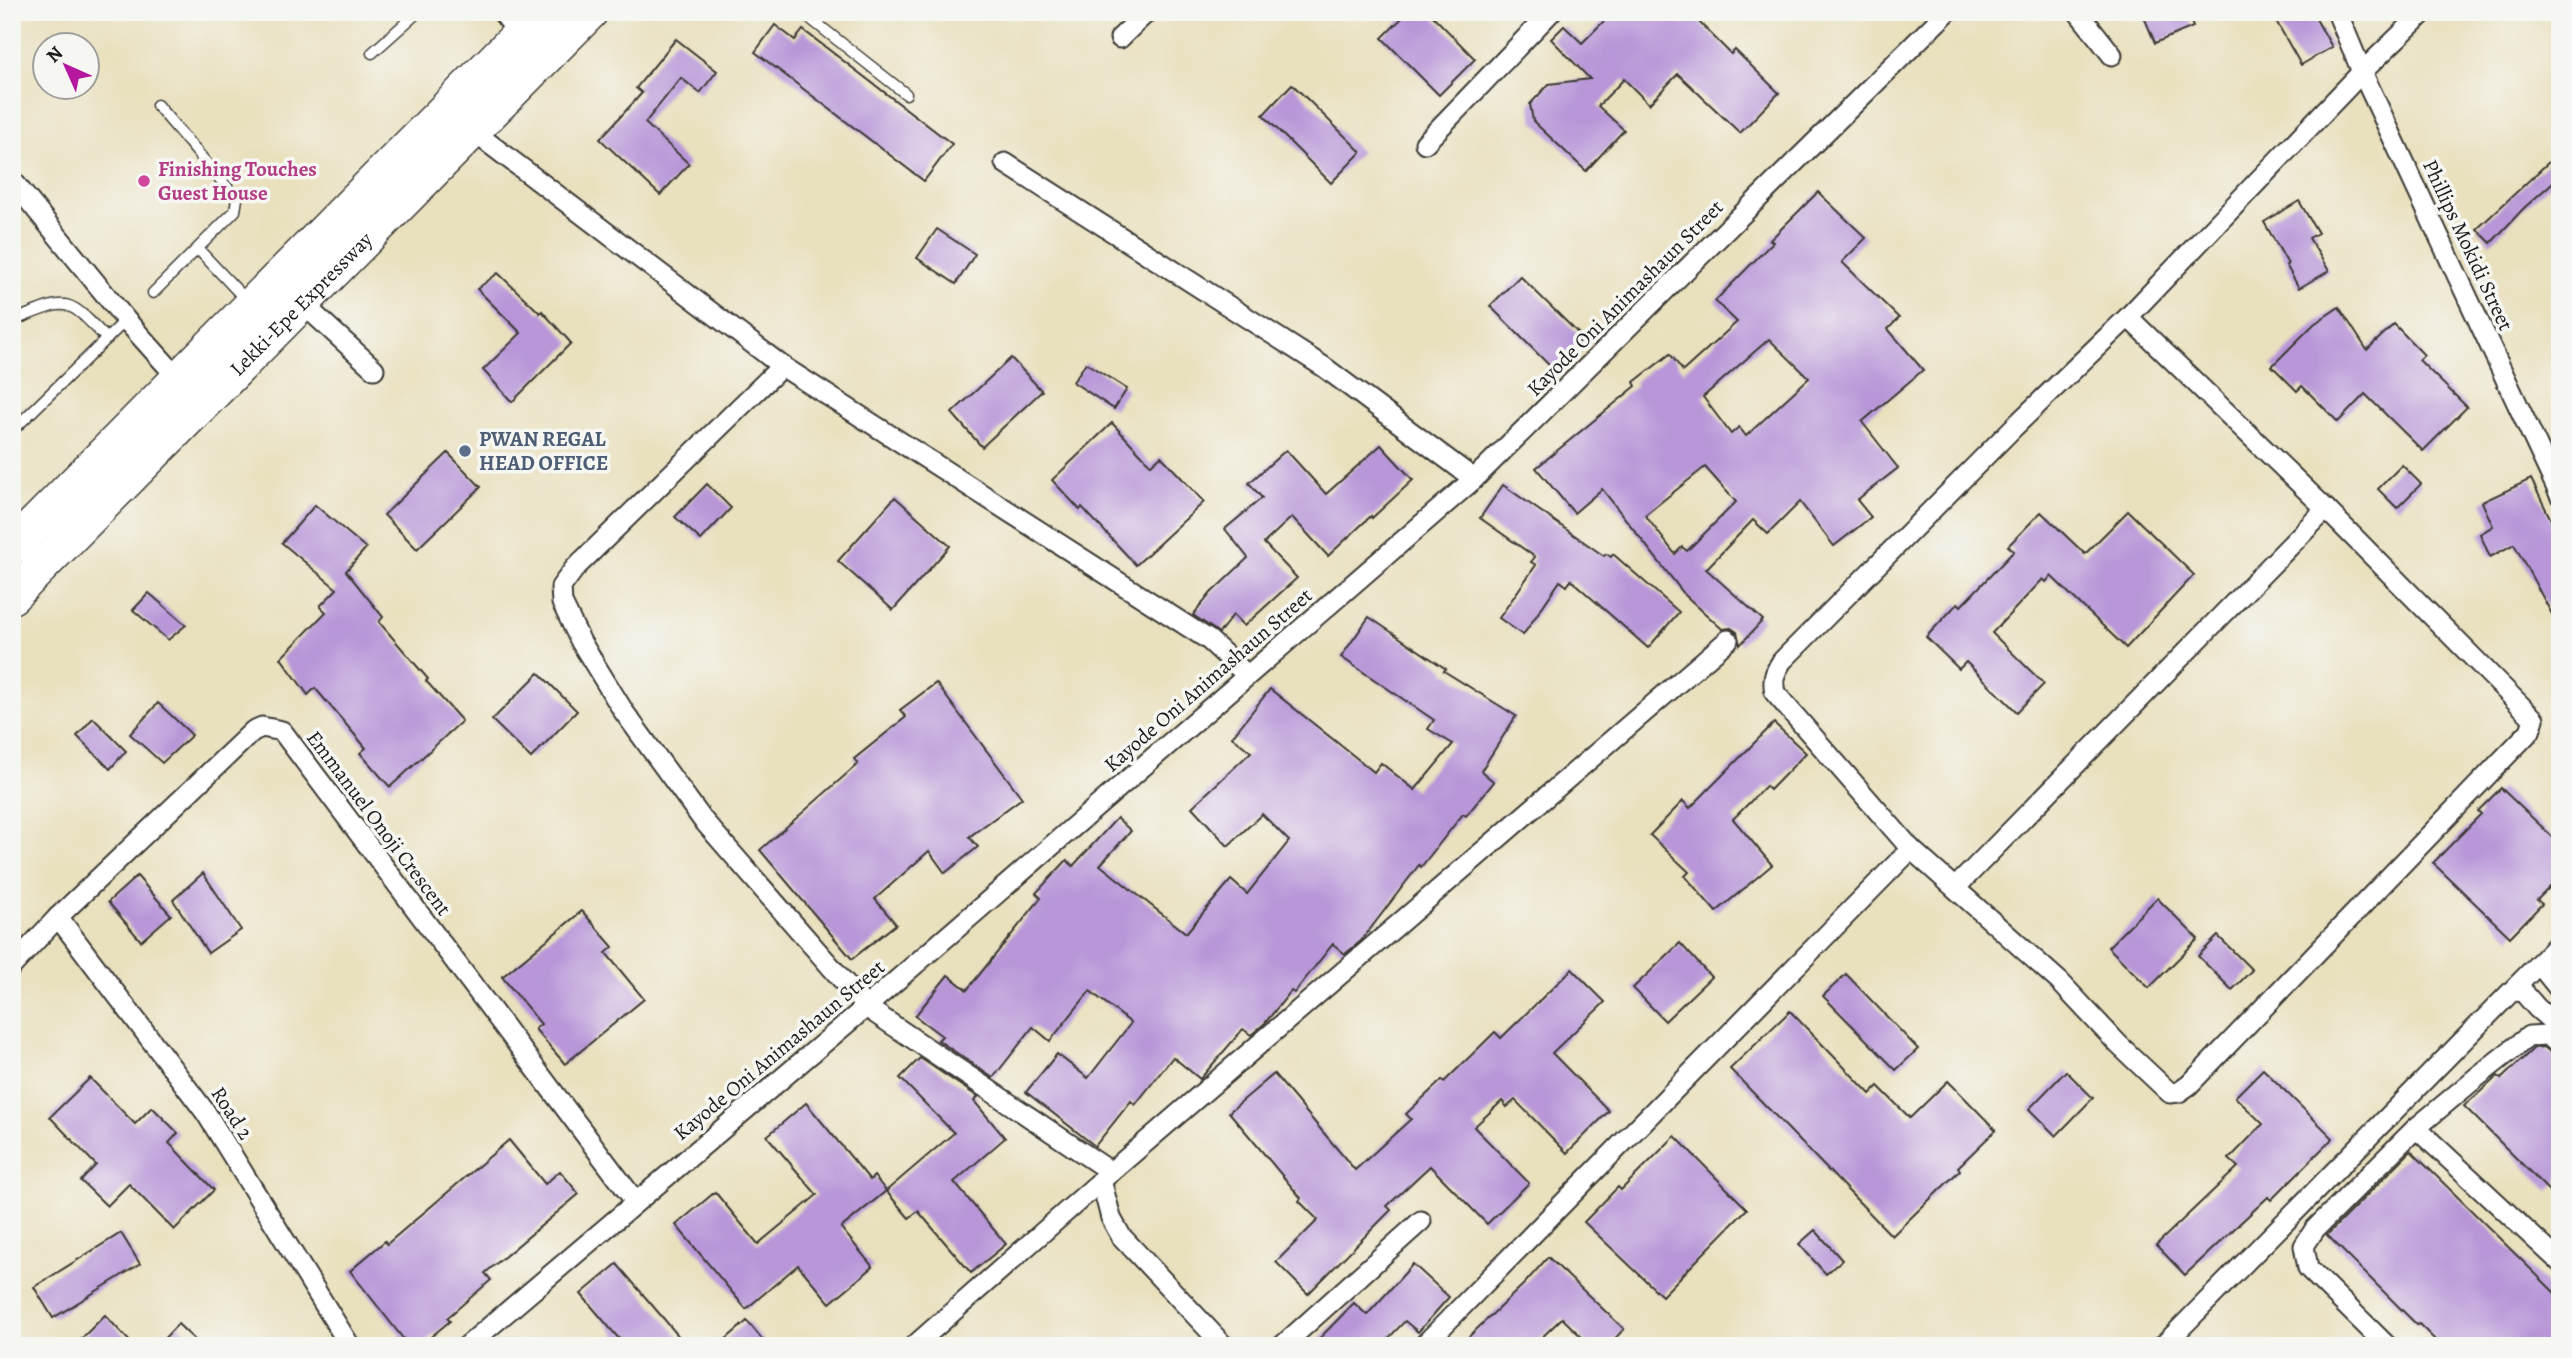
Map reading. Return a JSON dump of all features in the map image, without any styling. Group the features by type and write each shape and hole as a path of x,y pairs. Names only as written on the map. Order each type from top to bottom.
{"highway":[{"name":"Lekki-Epe Expressway","path":"12,596 590,12"},
{"name":"Lekki-Epe Expressway","path":"12,547 251,305 521,20"}],"street":[{"path":"1120,38 1147,12"},
{"path":"1425,143 1551,12"},
{"name":"Kayode Oni Animashaun Street","path":"467,1346 1132,778 1474,479 1947,12"},
{"path":"2078,12 2112,55"},
{"name":"Phillips Mokidi Street","path":"2337,12 2362,72 2560,495"},
{"path":"2128,317 2326,509 2534,719 2530,731 2189,1085 2179,1092 2170,1093 2119,1045 2060,982 1911,849 1775,693 1773,681 1782,661 2014,427 2128,317 2362,72 2424,12"},
{"path":"474,132 782,366 1209,640 1247,675"},
{"path":"1005,163 1324,367 1474,479"},
{"path":"12,180 126,320 178,378"},
{"path":"302,303 374,369"},
{"path":"782,366 575,568 561,587 562,603 581,642 624,712 702,819 866,1007 1106,1176 1111,1218 1121,1236 1224,1346"},
{"path":"1955,888 2326,509"},
{"path":"915,1346 1106,1176 1728,640"},
{"name":"Emmanuel Onoji Crescent","path":"12,966 58,917 253,732 262,727 282,731 635,1201"},
{"path":"1423,1346 1911,849"},
{"name":"Road 2","path":"58,917 206,1113 350,1346"},
{"path":"2163,1346 2560,942"},
{"path":"2539,964 2560,990"},
{"path":"2518,986 2537,1008 2560,1028"},
{"path":"2387,1346 2308,1268 2304,1246 2315,1229 2416,1128 2529,1036 2548,1035 2560,1046"},
{"path":"2416,1128 2560,1262"},
{"path":"1282,1346 1421,1222"}],"lane":[{"path":"372,53 418,12"},
{"path":"802,12 906,94"},
{"path":"153,293 236,211 237,199 157,105"},
{"path":"198,249 251,305"},
{"path":"12,321 56,304 68,304 79,310 107,339"},
{"path":"12,431 126,320"}],"building":[{"path":"1408,12 1429,12 1475,59 1439,95 1382,38"},
{"path":"1613,12 1689,12 1731,54 1735,50 1779,93 1740,133 1678,74 1649,104 1624,79 1598,106 1624,130 1586,171 1533,121 1530,104 1549,84 1590,79 1551,39 1564,26 1582,43"},
{"path":"2142,12 2187,12 2193,27 2155,43"},
{"path":"2271,12 2312,12 2332,47 2301,65"},
{"path":"775,25 795,40 803,30 952,144 924,181 755,52"},
{"path":"676,39 717,71 700,93 681,78 645,123 689,164 660,195 600,139 642,93 636,88"},
{"path":"1292,84 1361,152 1331,183 1263,115"},
{"path":"2551,160 2560,170 2560,176 2524,208 2491,243 2477,229"},
{"path":"1818,192 1866,238 1842,262 1899,318 1888,329 1923,370 1862,422 1898,468 1857,500 1871,517 1834,546 1800,502 1768,534 1753,520 1706,569 1763,620 1740,645 1737,632 1731,628 1722,629 1685,595 1602,489 1574,513 1536,468 1636,386 1634,382 1670,354 1683,371 1737,322 1715,301 1773,242 1770,240","holes":["1769,339 1809,378 1746,436 1739,427 1731,434 1703,397","1705,467 1736,502 1687,551 1682,547 1675,554 1645,515"]},
{"path":"2299,201 2318,233 2309,238 2329,271 2299,288 2264,222"},
{"path":"937,229 975,254 956,284 917,258"},
{"path":"498,273 540,313 542,311 571,343 512,402 483,370 521,333 477,289"},
{"path":"1520,276 1583,338 1553,369 1490,306"},
{"path":"2339,307 2367,350 2394,324 2424,355 2419,360 2467,407 2423,451 2365,394 2338,422 2302,386 2297,391 2272,366 2314,324"},
{"path":"1011,358 1042,391 982,447 952,413"},
{"path":"1086,363 1127,389 1114,409 1073,382"},
{"path":"1112,423 1151,465 1161,456 1204,502 1136,565 1082,507 1080,510 1052,480"},
{"path":"1381,445 1413,480 1372,518 1371,516 1328,556 1292,517 1264,543 1297,578 1244,626 1233,615 1219,633 1193,615 1211,593 1248,558 1225,529 1262,498 1249,483 1286,450 1326,494"},
{"path":"448,453 481,487 417,549 384,515"},
{"path":"2402,465 2421,484 2397,508 2378,489"},
{"path":"2531,479 2560,538 2560,629 2514,544 2490,557 2480,534 2493,526 2482,502"},
{"path":"707,484 731,508 701,540 675,517"},
{"path":"1503,485 1604,556 1606,554 1611,557 1613,554 1679,612 1648,648 1571,580 1567,586 1560,581 1523,635 1499,618 1536,565 1531,562 1535,557 1480,518"},
{"path":"895,497 950,546 893,610 838,561"},
{"path":"315,505 366,548 346,571 383,617 379,622 462,721 390,787 360,753 366,748 315,688 308,695 281,658 326,612 320,606 337,589 282,543"},
{"path":"2128,511 2194,575 2126,648 2051,576 2046,582 2043,579 1992,633 2044,684 2017,712 1966,662 1959,669 1926,637 1958,603 1961,606 2014,551 2008,546 2041,512 2085,554"},
{"path":"149,593 186,625 168,640 133,610"},
{"path":"1369,617 1446,669 1444,671 1516,716 1481,771 1494,782 1466,816 1463,814 1421,867 1419,865 1361,941 1345,954 1333,944 1294,993 1291,991 1265,1023 1251,1035 1243,1029 1200,1079 1173,1057 1135,1105 1131,1101 1095,1146 1026,1092 1057,1054 1088,1078 1131,1023 1090,991 1050,1041 1033,1027 993,1078 938,1040 942,1036 915,1016 948,975 967,990 1041,898 1036,893 1067,860 1073,866 1117,818 1131,831 1100,865 1186,933 1231,880 1247,894 1289,841 1262,814 1228,846 1192,807 1251,752 1232,737 1270,689 1374,772 1381,763 1415,790 1453,744 1428,729 1434,720 1341,657"},
{"path":"539,673 577,711 531,758 492,720"},
{"path":"936,683 1022,798 969,837 978,847 945,873 929,851 875,899 896,924 852,959 760,850 858,764 854,759 906,717 900,710"},
{"path":"158,703 192,735 162,763 130,734"},
{"path":"93,718 126,751 110,769 77,736"},
{"path":"1774,723 1806,753 1770,790 1766,786 1733,819 1772,865 1716,912 1685,876 1689,872 1650,835 1683,801 1690,808"},
{"path":"2501,788 2560,844 2560,877 2537,900 2542,904 2510,937 2433,863 2481,814 2478,811"},
{"path":"203,873 241,930 208,953 173,900"},
{"path":"137,876 171,915 141,941 108,902"},
{"path":"2157,898 2198,939 2149,988 2108,947"},
{"path":"582,911 613,947 606,953 644,999 565,1064 535,1029 541,1024 502,977"},
{"path":"2218,936 2252,970 2232,990 2198,956"},
{"path":"1680,943 1711,977 1665,1021 1633,988"},
{"path":"1572,969 1605,1002 1552,1053 1609,1111 1567,1153 1515,1100 1507,1107 1502,1101 1474,1127 1529,1183 1487,1224 1430,1166 1387,1206 1391,1210 1308,1294 1276,1262 1318,1220 1299,1201 1301,1198 1229,1112 1274,1074 1355,1170 1411,1119 1406,1114 1442,1080 1444,1082 1495,1032 1501,1038"},
{"path":"1846,974 1918,1049 1896,1070 1823,996"},
{"path":"1790,1011 1870,1094 1878,1086 1910,1118 1948,1081 1996,1130 1958,1167 1960,1170 1892,1236 1730,1069"},
{"path":"2544,1047 2560,1060 2560,1180 2549,1191 2464,1106 2498,1076 2501,1079 2534,1048"},
{"path":"920,1058 978,1097 974,1101 1005,1138 954,1182 1006,1244 971,1273 918,1211 909,1218 886,1191 954,1133 900,1078"},
{"path":"2263,1069 2333,1138 2271,1200 2268,1197 2185,1275 2156,1245 2238,1167 2229,1159 2263,1124 2235,1097"},
{"path":"2066,1071 2093,1098 2056,1136 2029,1109"},
{"path":"90,1078 135,1124 152,1107 178,1133 169,1143 214,1190 174,1230 129,1184 107,1206 81,1181 96,1165 50,1117"},
{"path":"806,1103 870,1180 874,1176 886,1191 841,1228 873,1267 830,1303 798,1265 746,1309 676,1225 715,1192 758,1244 817,1195 767,1136"},
{"path":"1675,1136 1747,1209 1662,1296 1584,1222 1618,1187 1621,1190"},
{"path":"509,1140 545,1184 560,1171 579,1194 485,1273 491,1280 447,1318 450,1321 420,1346 409,1346 350,1271 385,1241 387,1244"},
{"path":"2411,1151 2560,1298 2560,1346 2441,1346 2327,1235"},
{"path":"1815,1230 1842,1260 1826,1274 1799,1244"},
{"path":"121,1233 140,1264 53,1318 34,1287"},
{"path":"1548,1257 1624,1329 1608,1346 1591,1346 1562,1318 1533,1346 1459,1346 1525,1283"},
{"path":"617,1264 687,1346 625,1346 581,1294"},
{"path":"1413,1264 1449,1297 1418,1332 1405,1321 1381,1346 1312,1346 1354,1303 1367,1315"},
{"path":"105,1315 134,1346 74,1346"},
{"path":"747,1321 768,1346 718,1346"},
{"path":"178,1324 201,1346 157,1346"}],"place":[{"name":"Finishing Touches Guest House","path":"144,181"},
{"name":"PWAN REGAL HEAD OFFICE","path":"465,451"}]}
